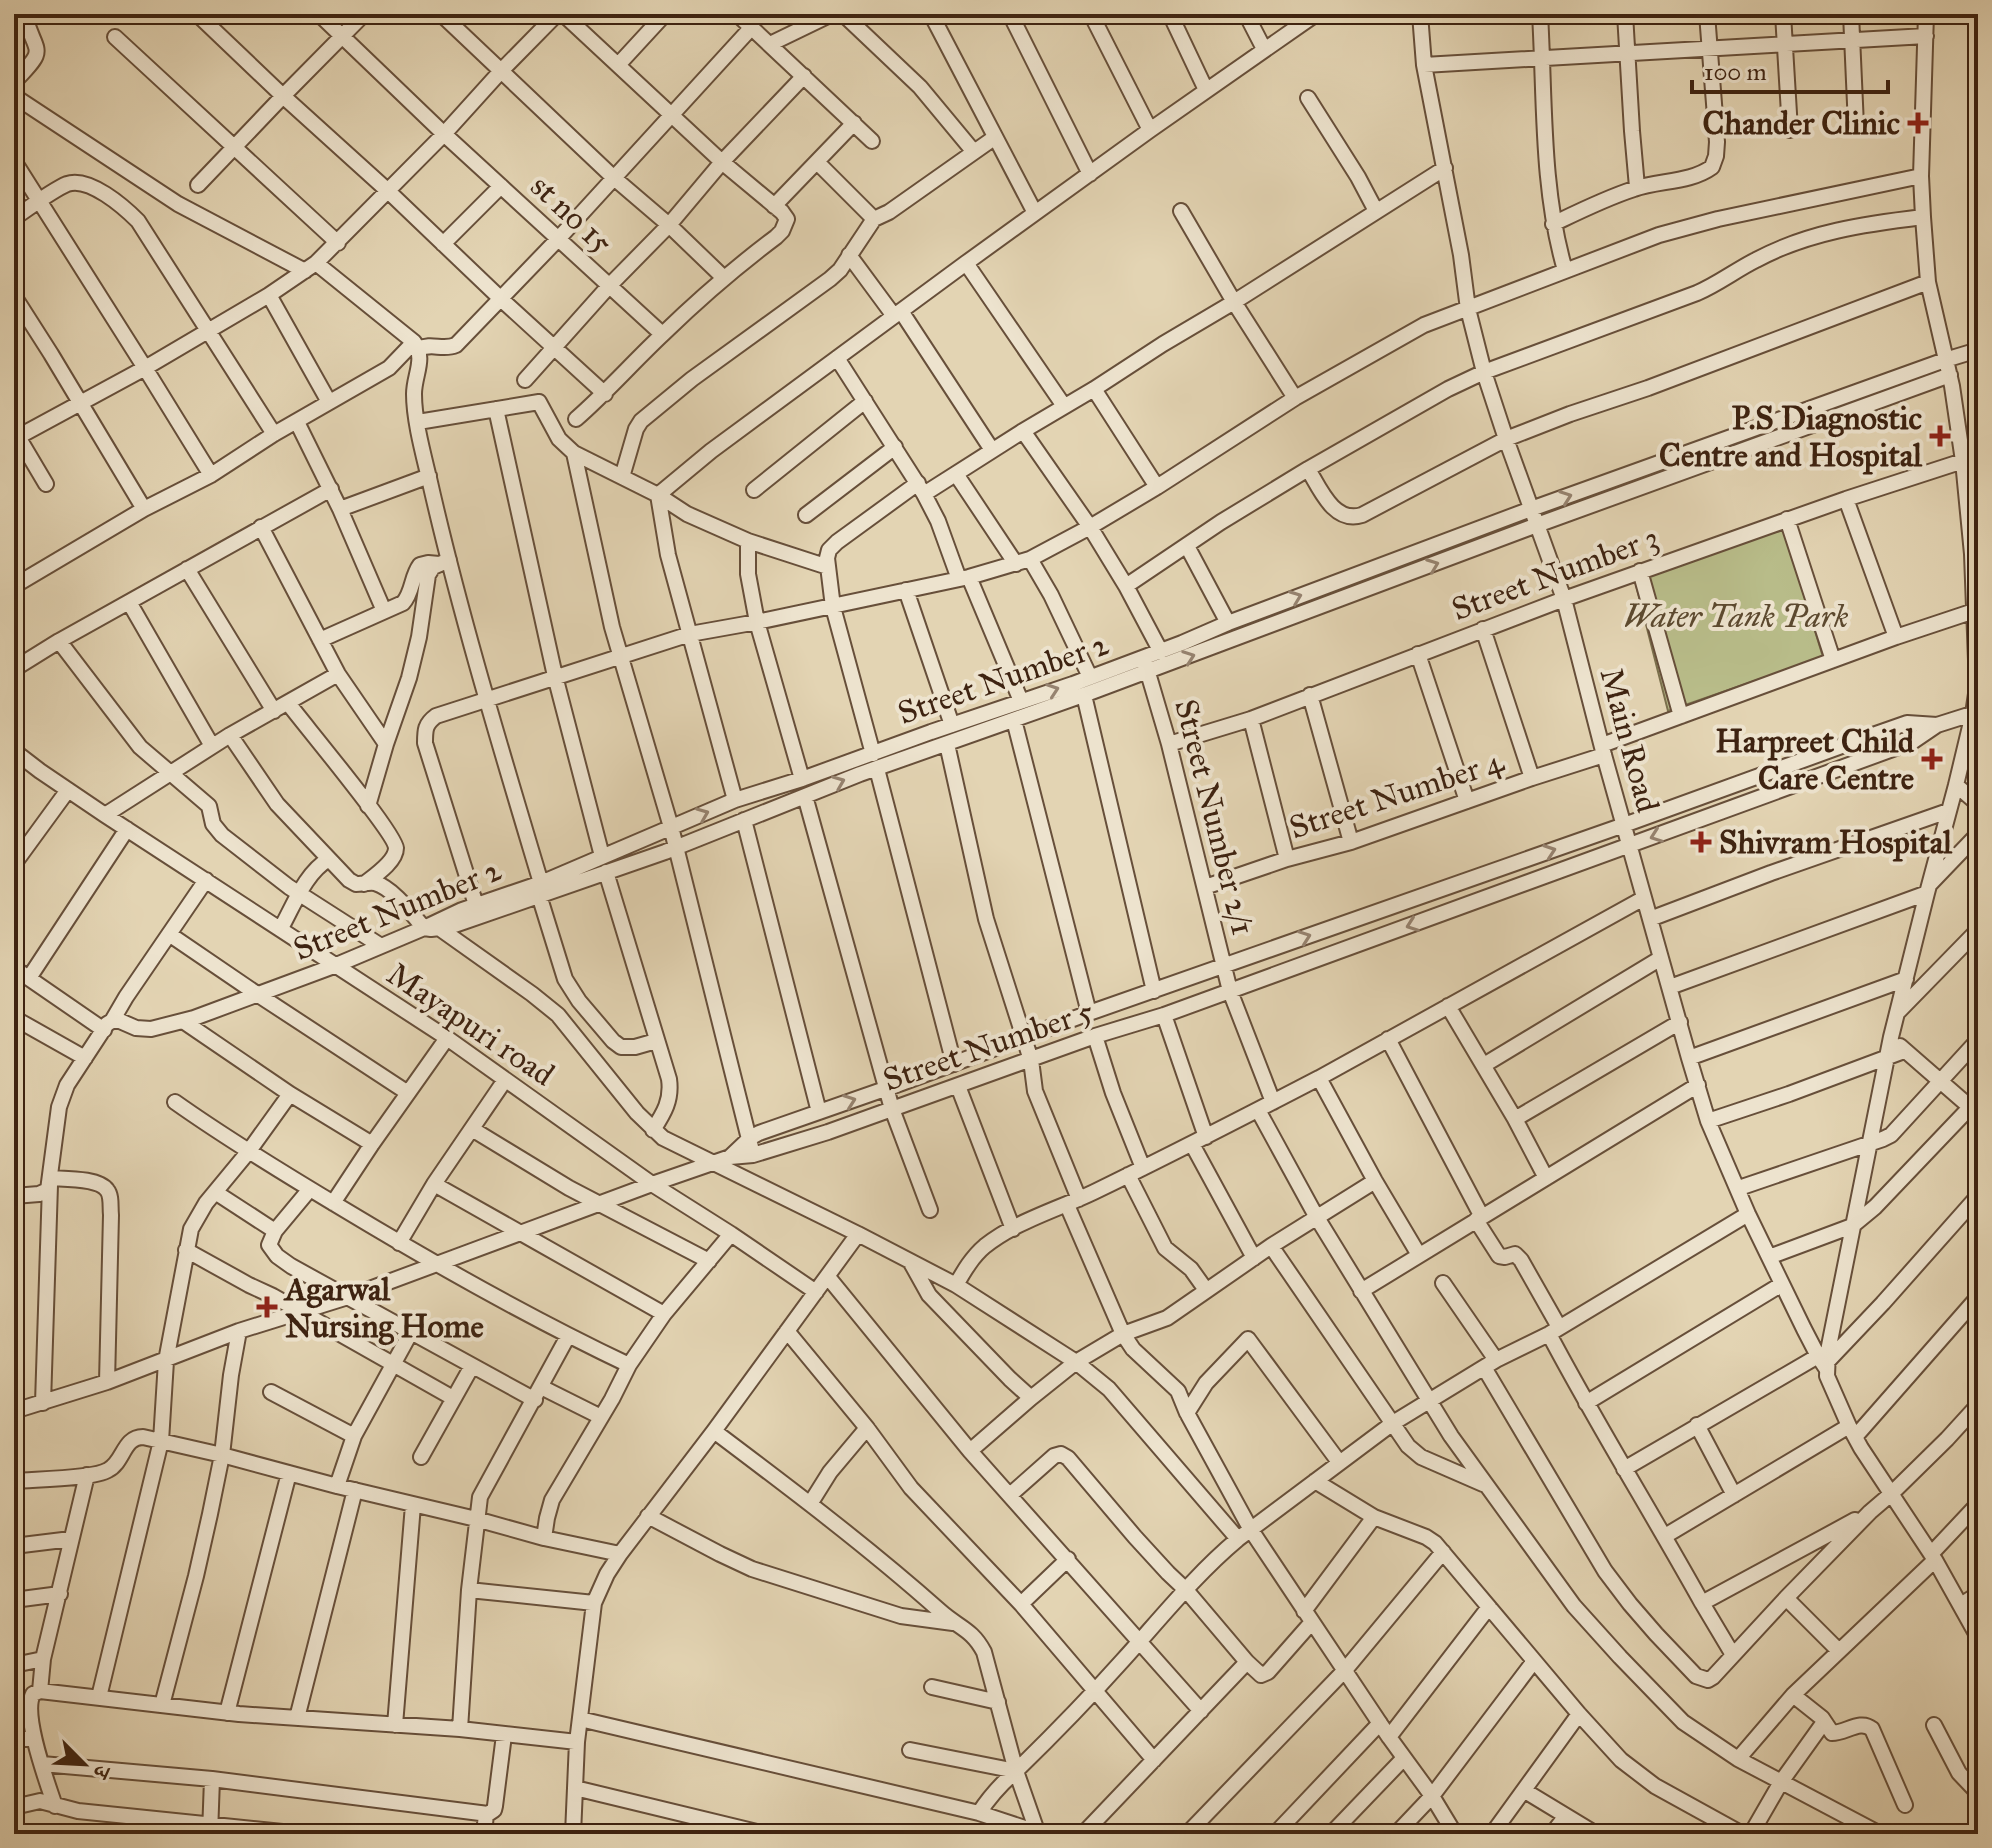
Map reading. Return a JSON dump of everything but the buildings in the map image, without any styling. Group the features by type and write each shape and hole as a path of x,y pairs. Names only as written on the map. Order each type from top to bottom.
{"street":[{"path":"16,76 35,61 38,52 24,14"},
{"path":"197,14 605,394"},
{"name":"st no 15","path":"319,14 444,134 662,334"},
{"path":"198,185 364,14"},
{"path":"441,14 724,278"},
{"path":"46,484 15,435 145,368 269,295 310,267 338,243 501,71 560,14 787,219 782,231 662,334 605,394 576,419"},
{"path":"618,65 665,14"},
{"path":"737,14 872,141"},
{"path":"770,44 832,14"},
{"path":"843,14 920,87 974,152"},
{"path":"931,14 1035,213"},
{"path":"1010,14 1090,174"},
{"path":"1091,14 1150,130"},
{"path":"1170,14 1206,90"},
{"path":"1246,14 1264,49"},
{"path":"658,495 711,451 966,263 1316,14"},
{"name":"Main Road","path":"1420,14 1424,65 1461,255 1468,309 1484,372 1564,599 1603,750 1708,1121 1748,1214 1824,1362 1827,1376 1852,1432 1933,1557 1978,1637"},
{"path":"1540,14 1553,224 1565,270"},
{"path":"1625,14 1637,187"},
{"path":"1553,224 1637,187 1694,176 1712,167 1717,142 1707,14"},
{"path":"1783,14 1790,130"},
{"path":"1851,14 1856,126"},
{"path":"1824,1362 1891,1037 1976,713 1971,460 1928,282 1923,217 1921,176 1926,14"},
{"path":"17,580 211,475 274,434 389,368 417,346 442,349 456,345 559,238 752,27"},
{"path":"1424,65 1926,36"},
{"path":"115,37 338,243"},
{"path":"525,380 804,76"},
{"path":"14,96 178,204 310,267 417,346 420,355 414,399 444,562 487,699 565,979 579,1001 621,1047 656,1041"},
{"path":"1308,98 1376,211"},
{"path":"774,206 854,123"},
{"path":"622,477 641,421 692,379 830,279 840,270 874,219 889,212 994,138"},
{"path":"14,161 211,475"},
{"path":"817,162 874,219"},
{"path":"954,1064 833,607 827,558 829,550 921,488 956,474 1445,168"},
{"path":"476,905 425,743 425,729 436,716 690,634 833,607 1023,562 1090,527 1295,398 1424,325 1659,235 1718,219 1921,176"},
{"path":"14,218 69,183 79,183 105,194 126,208 138,221 274,434"},
{"path":"443,244 501,186"},
{"path":"1181,211 1295,398"},
{"path":"1126,586 1221,522 1308,469 1422,403 1484,372 1697,293 1716,285 1755,260 1803,239 1847,228 1923,217"},
{"path":"849,255 897,314 992,450"},
{"path":"966,263 1064,406"},
{"path":"1308,469 1329,503 1339,513 1353,518 1376,509 1506,439 1928,282"},
{"path":"269,295 329,402"},
{"path":"14,296 144,509"},
{"name":"Street Number 2","path":"108,1026 120,1021 140,1029 151,1029 183,1021 431,928 476,905 540,889 602,856 735,800 875,761 952,725 1090,677 1146,665 1161,652 1228,623 1531,509 1978,350"},
{"path":"837,358 921,488 1021,701"},
{"path":"431,928 449,927 540,889 606,872 676,847 805,796 875,761 947,744 1084,695 1146,665 1950,375"},
{"path":"1094,389 1157,487"},
{"path":"754,490 865,401"},
{"path":"418,422 539,402 559,439 574,453 658,495 687,514 748,541 828,567"},
{"path":"496,409 555,676 602,856"},
{"path":"297,422 331,489 384,611"},
{"path":"1023,431 1090,527 1161,652"},
{"path":"806,515 895,447"},
{"path":"574,453 612,627 671,827 753,1155"},
{"name":"Street Number 3","path":"1169,744 1251,719 1640,571 1846,499 1971,460"},
{"path":"956,474 1051,595 1090,677"},
{"path":"340,509 429,476"},
{"path":"14,669 331,489"},
{"path":"658,495 668,555 735,800"},
{"path":"1846,499 1896,637"},
{"path":"1787,519 1833,660"},
{"path":"261,527 338,674 386,744"},
{"path":"748,541 748,574 757,622 802,779"},
{"path":"1187,546 1228,623"},
{"path":"320,640 406,601 413,576 420,565 444,562"},
{"path":"368,806 415,658 428,575 433,567 444,562"},
{"path":"187,569 274,711"},
{"path":"1640,571 1681,716"},
{"path":"906,590 952,725"},
{"path":"129,602 212,746"},
{"name":"Street Number 4","path":"1205,887 1287,859 1351,842 1532,778 1681,716 1974,611"},
{"path":"1483,629 1532,778"},
{"path":"59,641 140,747 209,806 213,824 222,835 300,894 381,946"},
{"path":"1418,654 1467,801"},
{"name":"Street Number 2/1","path":"1146,665 1169,744 1230,991 1273,1102"},
{"path":"105,815 230,735 338,674"},
{"path":"1084,695 1154,991"},
{"path":"1310,695 1351,842"},
{"path":"288,703 393,838 396,848 391,861 363,884"},
{"name":"Street Number 5","path":"14,1411 107,1382 239,1331 348,1297 730,1157 753,1155 828,1132 1095,1036 1164,1015 1912,742 1937,725 1976,713"},
{"path":"1251,719 1287,859"},
{"path":"1014,720 1089,1013"},
{"path":"730,1157 759,1133 1089,1013 1907,723 1937,725"},
{"path":"230,735 277,804 349,880 356,884 378,884 431,928 532,994 558,1015 637,1113 663,1138 956,1285 1076,1362 1109,1389 1245,1534 1308,1617 1455,1834"},
{"path":"947,744 986,919 1031,1060 1035,1091 1073,1202 1123,1334 1133,1349 1178,1391 1245,1534"},
{"name":"Mayapuri road","path":"14,751 105,815 447,1038 652,1184 816,1292"},
{"path":"1956,785 1976,797"},
{"path":"14,864 68,790"},
{"path":"805,796 892,1109 930,1210"},
{"path":"1650,919 1948,811"},
{"path":"744,820 819,1112"},
{"path":"29,978 127,829"},
{"path":"1670,987 1928,889 1978,834"},
{"path":"281,928 315,870 329,859"},
{"path":"606,872 669,1079 671,1091 666,1110 653,1130"},
{"path":"43,1403 50,1182 59,1107 67,1085 88,1052 206,880"},
{"path":"956,1285 973,1257 1013,1229 1258,1110 1644,898"},
{"path":"1897,1013 1978,930"},
{"path":"169,934 408,1093"},
{"path":"1484,1065 1661,958"},
{"path":"14,968 108,1026"},
{"path":"1689,1058 1906,979"},
{"path":"1448,1006 1546,1178"},
{"path":"1164,1015 1206,1137"},
{"path":"14,1018 88,1052"},
{"path":"183,1021 290,1094 372,1144"},
{"path":"1515,1119 1680,1022"},
{"path":"1095,1036 1117,1104 1143,1168"},
{"path":"1769,1257 1852,1226 1976,1107 1904,1051 1891,1037"},
{"path":"333,1203 447,1038"},
{"path":"1388,1039 1499,1256 1515,1254 1521,1260 1586,1403 1733,1655"},
{"path":"1739,1188 1891,1135 1978,1040"},
{"path":"1708,1121 1904,1051"},
{"path":"1319,1078 1419,1255"},
{"path":"399,1243 434,1184 505,1080"},
{"path":"1361,1291 1698,1085"},
{"path":"958,1086 1013,1229"},
{"path":"99,1697 161,1441 166,1361 191,1229 215,1192 290,1094"},
{"path":"175,1102 399,1243 568,1336 629,1365"},
{"path":"1258,1110 1316,1216 1451,1436 1574,1606 1683,1722 1738,1759 1880,1834"},
{"path":"472,1129 531,1166 709,1261"},
{"path":"1192,1144 1254,1258"},
{"path":"1128,1175 1165,1248 1191,1269 1206,1290"},
{"path":"970,1451 1076,1362 1123,1334 1167,1318 1316,1216 1375,1181"},
{"path":"14,1196 39,1194 48,1190 50,1182"},
{"path":"50,1182 98,1183 105,1187 110,1198 107,1382"},
{"path":"434,1184 664,1314"},
{"path":"310,1189 275,1231 269,1245 277,1256 472,1366 601,1417"},
{"path":"215,1192 275,1231"},
{"path":"1624,1469 1697,1425 1824,1362 1883,1303 1978,1196"},
{"path":"979,1813 996,1789 1095,1691 1223,1552 1245,1534 1393,1423 1748,1214"},
{"path":"544,1538 552,1500 629,1365 664,1314 731,1234"},
{"path":"573,1834 577,1742 594,1603 607,1574 858,1234"},
{"path":"1271,1246 1415,1453 1485,1485"},
{"path":"186,1250 453,1398"},
{"path":"910,1261 929,1295 1031,1398"},
{"path":"828,1277 970,1451 1201,1711"},
{"path":"1443,1283 1605,1571 1647,1624 1696,1676 1703,1679 1713,1677 1786,1598 1978,1405"},
{"path":"1586,1403 1782,1284"},
{"path":"1665,1536 1852,1432 1978,1297"},
{"path":"162,1705 196,1576 222,1455 239,1331"},
{"path":"787,1331 867,1428 911,1488 1021,1604 1154,1760"},
{"path":"337,1486 354,1436 411,1332"},
{"path":"460,1729 469,1590 480,1497 568,1336"},
{"path":"1187,1413 1206,1383 1248,1339 1339,1462"},
{"path":"421,1457 472,1366"},
{"path":"271,1392 354,1436"},
{"path":"1697,1425 1734,1495"},
{"path":"810,1504 830,1472 867,1428"},
{"path":"714,1431 810,1504 978,1641 984,1652 1016,1771 1038,1833"},
{"path":"14,1481 106,1472 136,1437 222,1455 544,1538 620,1554"},
{"path":"1010,1495 1054,1456 1061,1454 1068,1458 1247,1662 1259,1673 1265,1674 1308,1617 1374,1517"},
{"path":"227,1713 289,1473"},
{"path":"40,1691 43,1659 87,1475"},
{"path":"1315,1481 1374,1517 1426,1537 1443,1552 1621,1760 1655,1786 1742,1834"},
{"path":"297,1718 355,1490"},
{"path":"1738,1759 1793,1695 1933,1557 1978,1504"},
{"path":"395,1725 413,1505"},
{"path":"1702,1603 1870,1512"},
{"path":"648,1516 752,1569 901,1616 954,1623"},
{"path":"14,1546 71,1539"},
{"path":"1187,1834 1345,1670 1443,1552"},
{"path":"1021,1604 1068,1559"},
{"path":"469,1590 594,1603"},
{"path":"14,1600 60,1594"},
{"path":"1961,1605 1978,1594"},
{"path":"1786,1598 1838,1650"},
{"path":"1389,1737 1489,1607"},
{"path":"14,1665 43,1659"},
{"path":"1396,1834 1432,1796 1534,1661"},
{"path":"1083,1834 1247,1662"},
{"path":"932,1687 998,1702"},
{"path":"55,1806 34,1737 30,1702 33,1694 40,1691 227,1713 460,1729 577,1742"},
{"path":"1793,1695 1836,1733 1867,1724 1872,1729 1905,1805"},
{"path":"1492,1834 1579,1714"},
{"path":"580,1719 979,1813 1038,1833"},
{"path":"1751,1834 1781,1782 1824,1722"},
{"path":"1275,1834 1380,1723"},
{"path":"1934,1725 1959,1773 1978,1793"},
{"path":"42,1764 212,1779 486,1814 495,1806 504,1735"},
{"path":"14,1741 34,1737"},
{"path":"910,1750 1016,1771"},
{"path":"1331,1834 1404,1758"},
{"path":"210,1829 212,1779"},
{"path":"575,1788 765,1834"},
{"path":"1525,1791 1596,1834"},
{"path":"14,1807 40,1801 78,1811 137,1816 210,1829 302,1834"},
{"path":"484,1834 486,1814"},
{"path":"137,1816 137,1834"},
{"path":"1552,1834 1565,1817"}],"green space":[{"name":"Water Tank Park","path":"1784,530 1823,657 1668,711 1635,581 1748,539"}],"place":[{"name":"Chander Clinic","path":"1918,123"},
{"name":"P.S Diagnostic Centre and Hospital","path":"1940,436"},
{"name":"Harpreet Child Care Centre","path":"1932,759"},
{"name":"Shivram Hospital","path":"1701,842"},
{"name":"Agarwal Nursing Home","path":"267,1307"}]}
